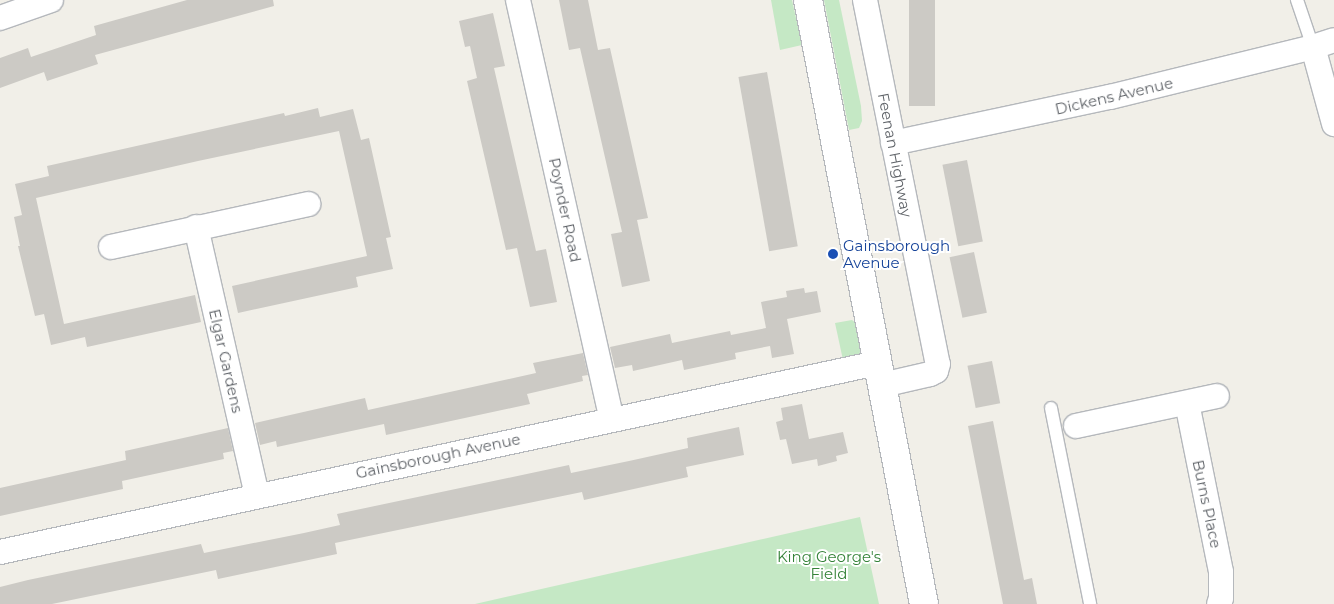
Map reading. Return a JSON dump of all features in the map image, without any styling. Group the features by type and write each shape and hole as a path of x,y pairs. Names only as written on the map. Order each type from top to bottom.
{"street":[{"name":"Poynder Road","path":"518,0 612,420"},
{"path":"808,0 924,604"},
{"name":"Feenan Highway","path":"865,0 938,364 936,371 930,374 879,374"},
{"path":"0,18 46,1"},
{"path":"1323,44 1334,124"},
{"name":"Dickens Avenue","path":"893,143 1030,116 1323,44"},
{"path":"111,247 308,204"},
{"name":"Elgar Gardens","path":"196,227 257,495"},
{"name":"Gainsborough Avenue","path":"0,552 257,495 612,420 879,374"},
{"path":"1076,426 1187,404 1217,396"},
{"name":"Burns Place","path":"1187,404 1222,572 1219,604"}],"lane":[{"path":"1296,0 1323,44"},
{"path":"1051,408 1090,604"}],"green space":[{"path":"771,0 792,0 802,45 780,50"},
{"path":"824,0 839,0 861,106 862,121 859,128 849,130"},
{"path":"852,320 857,324 862,349 857,357 843,360 835,323"},
{"name":"King George's Field","path":"860,517 879,604 475,604"}],"building":[{"path":"187,0 273,0 274,6 95,55 98,64 47,81 44,72 0,88 0,58 28,48 31,57 96,35 94,26"},
{"path":"559,0 588,0 598,50 610,48 648,218 637,220 650,281 622,287 611,234 622,232 580,48 569,50"},
{"path":"909,0 935,0 935,106 909,106"},
{"path":"493,13 505,66 494,68 536,251 546,249 557,302 530,307 517,248 506,250 467,81 477,78 470,46 465,47 459,21"},
{"path":"767,72 798,246 769,251 738,77"},
{"path":"318,108 320,117 353,109 361,140 369,138 391,237 386,238 393,269 356,277 358,287 238,313 232,286 367,256 339,131 198,161 36,198 64,324 195,295 201,322 87,347 85,337 51,345 44,314 35,316 18,246 20,246 14,217 22,215 15,184 49,176 47,166 284,113 285,116"},
{"path":"967,160 983,241 958,246 942,165"},
{"path":"974,252 987,313 962,318 950,257"},
{"path":"804,288 805,293 817,291 821,312 787,319 794,354 772,358 770,346 735,353 736,359 684,370 682,360 633,371 632,365 615,368 610,347 670,334 672,343 730,331 731,335 766,328 761,302 787,297 786,291"},
{"path":"583,353 588,375 582,376 583,381 527,394 530,404 386,435 384,424 277,447 276,441 260,445 255,423 365,398 368,410 536,373 533,363"},
{"path":"992,361 1000,403 976,408 967,366"},
{"path":"802,404 809,439 843,432 848,453 836,456 837,461 818,466 817,459 792,464 786,439 780,440 776,422 783,420 781,408"},
{"path":"993,421 1024,580 1032,578 1037,604 1003,604 968,426"},
{"path":"739,427 744,455 686,467 688,477 584,500 582,492 335,543 337,554 218,579 216,570 52,604 0,604 0,587 28,580 201,544 204,553 304,533 340,525 337,514 569,465 571,473 629,461 688,448 687,438"},
{"path":"228,428 233,451 223,453 224,459 122,481 123,489 0,516 0,488 126,460 125,451"}],"place":[{"name":"Gainsborough Avenue","path":"833,254"}]}
